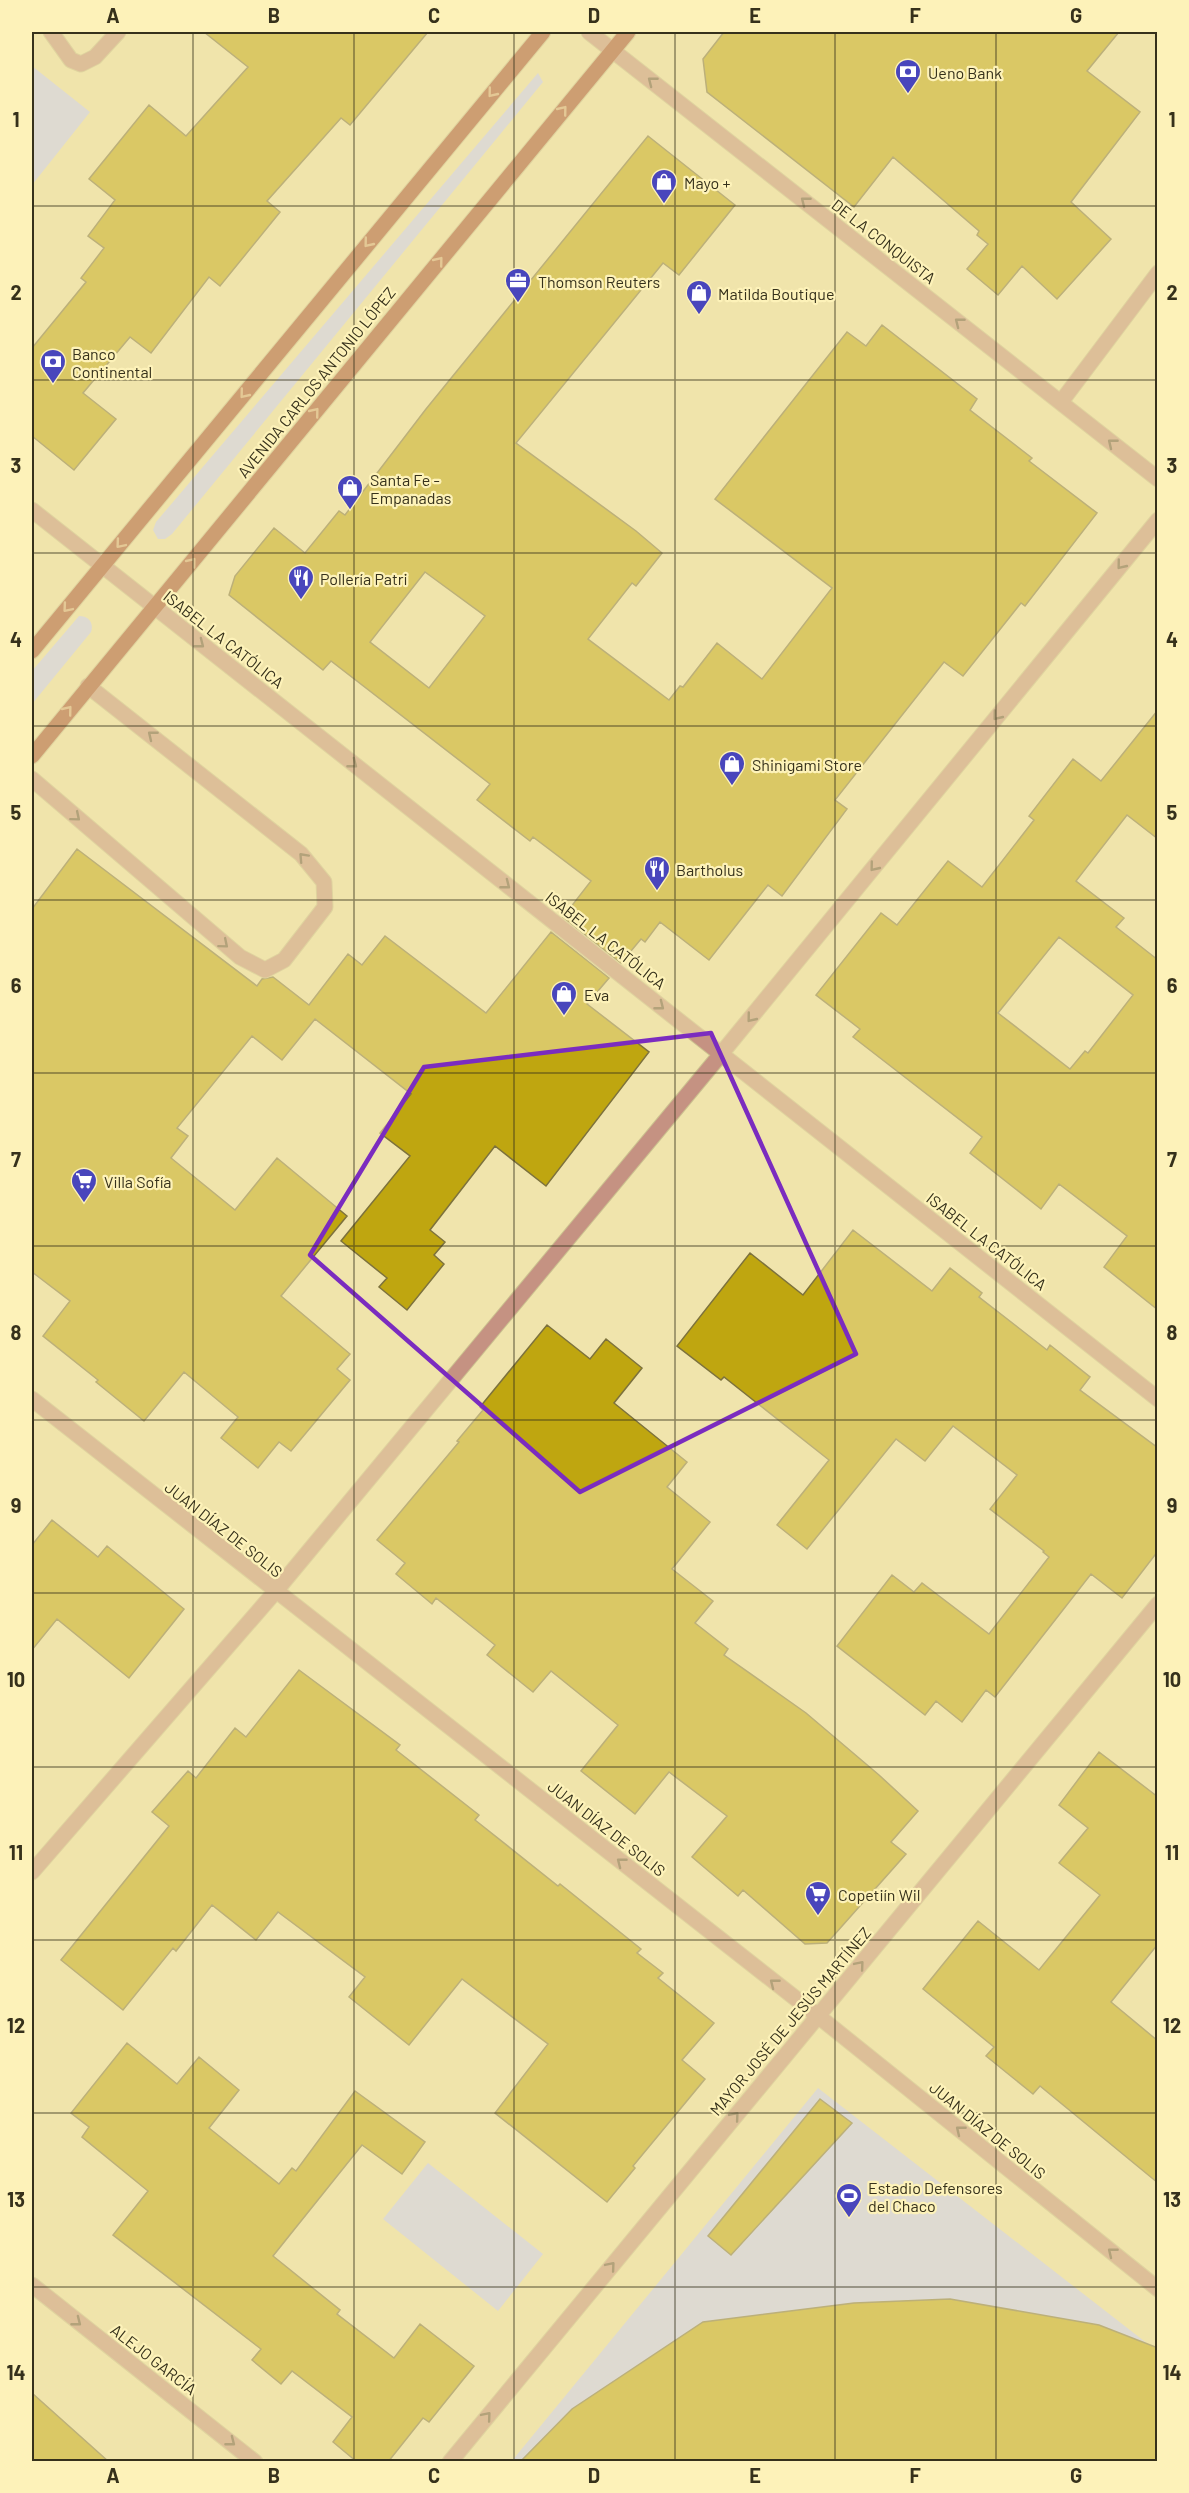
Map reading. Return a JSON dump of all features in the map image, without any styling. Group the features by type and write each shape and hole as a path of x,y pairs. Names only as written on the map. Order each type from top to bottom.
{"main road":[{"path":"32,651 543,32"},
{"name":"AVENIDA CARLOS ANTONIO LÓPEZ","path":"32,756 628,32"}],"street":[{"path":"51,32 72,60 81,64 95,57 118,32"},
{"name":"DE LA CONQUISTA","path":"589,32 1158,479"},
{"path":"1061,402 1158,273"},
{"name":"ISABEL LA CATÓLICA","path":"32,510 1158,1399"},
{"path":"32,1872 275,1592 721,1054 1158,520"},
{"path":"32,779 240,957 265,970 284,960 326,907 324,882 302,854 88,686"},
{"name":"JUAN DÍAZ DE SOLIS","path":"32,1399 818,2016 1158,2289"},
{"name":"MAYOR JOSÉ DE JESÚS MARTÍNEZ","path":"450,2462 1158,1604"},
{"name":"ALEJO GARCÍA","path":"32,2285 255,2462"}],"highlighted area":[{"path":"711,1033 856,1354 580,1492 310,1255 424,1067"}],"shaded area":[{"path":"32,66 90,112 32,185"},
{"path":"538,73 543,82 172,534 165,539 158,539 153,530 156,522"},
{"path":"79,616 86,617 90,621 91,632 32,704 32,671"},
{"name":"Estadio Defensores del Chaco","path":"818,2088 1157,2351 1157,2461 511,2462"},
{"path":"428,2163 543,2254 498,2311 383,2219"}],"building":[{"path":"204,32 428,32 350,125 341,118 267,201 280,212 220,286 209,277 151,353 130,337 83,393 116,419 74,470 32,436 32,348 86,282 81,278 104,248 88,236 115,200 89,179 149,105 186,136 248,67"},
{"path":"724,32 1119,32 1087,71 1140,112 1071,202 1111,239 1057,299 1022,266 998,295 967,269 988,244 977,235 979,231 893,157 854,207 707,92 703,59"},
{"path":"648,136 735,205 679,275 663,263 516,443 636,531 662,553 636,586 632,583 588,639 669,700 680,686 683,687 717,643 762,679 832,588 715,499 847,332 866,346 882,325 977,399 970,410 1032,458 1029,461 1097,513 1025,606 1021,603 963,676 944,662 835,800 847,809 782,896 768,885 709,960 660,922 645,942 641,939 621,963 563,917 591,881 533,837 530,841 477,800 490,784 331,661 323,670 229,595 235,576 274,528 305,553 339,511 345,515 426,409","holes":["425,572 485,616 429,688 370,642"]},
{"path":"1158,710 1158,839 1127,815 1076,881 1124,918 1116,927 1158,960 1158,1310 1104,1267 1127,1236 1059,1184 1041,1209 970,1153 982,1137 853,1037 860,1029 816,995 881,913 897,925 948,861 982,887 1034,820 1029,816 1073,759 1101,781","holes":["1059,937 1133,995 1088,1053 1085,1051 1070,1069 998,1013"]},
{"path":"77,849 257,986 262,979 273,977 309,1005 348,954 362,965 385,936 486,1013 551,932 609,978 587,1004 649,1052 546,1186 495,1146 430,1230 445,1242 434,1255 444,1264 407,1310 379,1287 387,1278 341,1241 410,1156 380,1133 411,1094 315,1019 282,1060 252,1036 177,1128 188,1136 171,1158 235,1210 277,1158 347,1216 281,1296 350,1354 337,1369 350,1380 291,1451 279,1442 258,1468 221,1438 238,1417 184,1372 144,1421 43,1336 70,1301 32,1272 32,909"},
{"path":"853,1230 932,1291 950,1268 982,1293 979,1297 1047,1350 1050,1345 1090,1377 1080,1390 1158,1448 1158,1551 1122,1598 1091,1574 995,1697 986,1690 962,1722 936,1701 925,1715 837,1646 892,1575 914,1592 922,1583 989,1634 1049,1557 990,1509 1017,1475 953,1426 925,1461 896,1439 807,1549 777,1525 829,1460 724,1377 721,1380 677,1346 750,1253 803,1295"},
{"path":"547,1325 590,1359 606,1339 642,1368 614,1403 687,1462 667,1487 710,1522 672,1569 713,1601 695,1623 728,1649 724,1655 806,1713 918,1811 891,1842 906,1854 827,1943 805,1944 743,1890 738,1896 692,1857 727,1816 669,1772 635,1814 581,1771 618,1725 551,1671 533,1692 487,1655 495,1645 436,1598 432,1604 396,1574 405,1563 377,1540 459,1442 457,1441 483,1410 480,1407"},
{"path":"52,1520 98,1557 107,1546 184,1609 129,1678 57,1619 32,1650 32,1545"},
{"path":"299,1670 400,1745 396,1750 479,1815 475,1820 641,1949 637,1953 663,1973 658,1978 714,2023 682,2060 705,2079 633,2166 635,2168 607,2202 495,2113 548,2044 462,1979 409,2045 349,1997 365,1977 278,1912 256,1940 212,1905 176,1951 173,1948 123,2010 61,1960 169,1826 152,1812 188,1771 196,1778 235,1728 246,1737"},
{"path":"1099,1752 1158,1797 1158,1944 1111,2002 1158,2041 1158,2183 1040,2086 1033,2094 986,2056 994,2047 923,1989 978,1921 1039,1970 1100,1895 1059,1863 1088,1828 1059,1805"},
{"path":"127,2043 177,2084 199,2057 239,2090 209,2128 279,2184 292,2168 296,2171 355,2091 425,2142 402,2174 362,2145 273,2256 340,2310 337,2314 394,2358 420,2324 474,2366 429,2422 423,2418 388,2462 357,2462 333,2442 352,2417 292,2371 281,2384 252,2360 261,2349 113,2235 148,2191 82,2137 89,2127 71,2113"},
{"path":"820,2099 852,2123 731,2255 708,2236"},
{"path":"950,2299 1099,2325 1158,2348 1158,2462 520,2462 572,2409 703,2322 854,2303"},
{"path":"32,2393 109,2462 32,2462"}],"place":[{"name":"Ueno Bank","path":"908,95"},
{"name":"Mayo +","path":"664,205"},
{"name":"Thomson Reuters","path":"518,304"},
{"name":"Matilda Boutique","path":"699,316"},
{"name":"Banco Continental","path":"53,385"},
{"name":"Santa Fe - Empanadas","path":"350,511"},
{"name":"Pollería Patri","path":"301,601"},
{"name":"Shinigami Store","path":"732,787"},
{"name":"Bartholus","path":"657,892"},
{"name":"Eva","path":"564,1017"},
{"name":"Villa Sofía","path":"84,1204"},
{"name":"Copetiín Wil","path":"818,1917"},
{"name":"Estadio Defensores del Chaco","path":"849,2219"}]}
